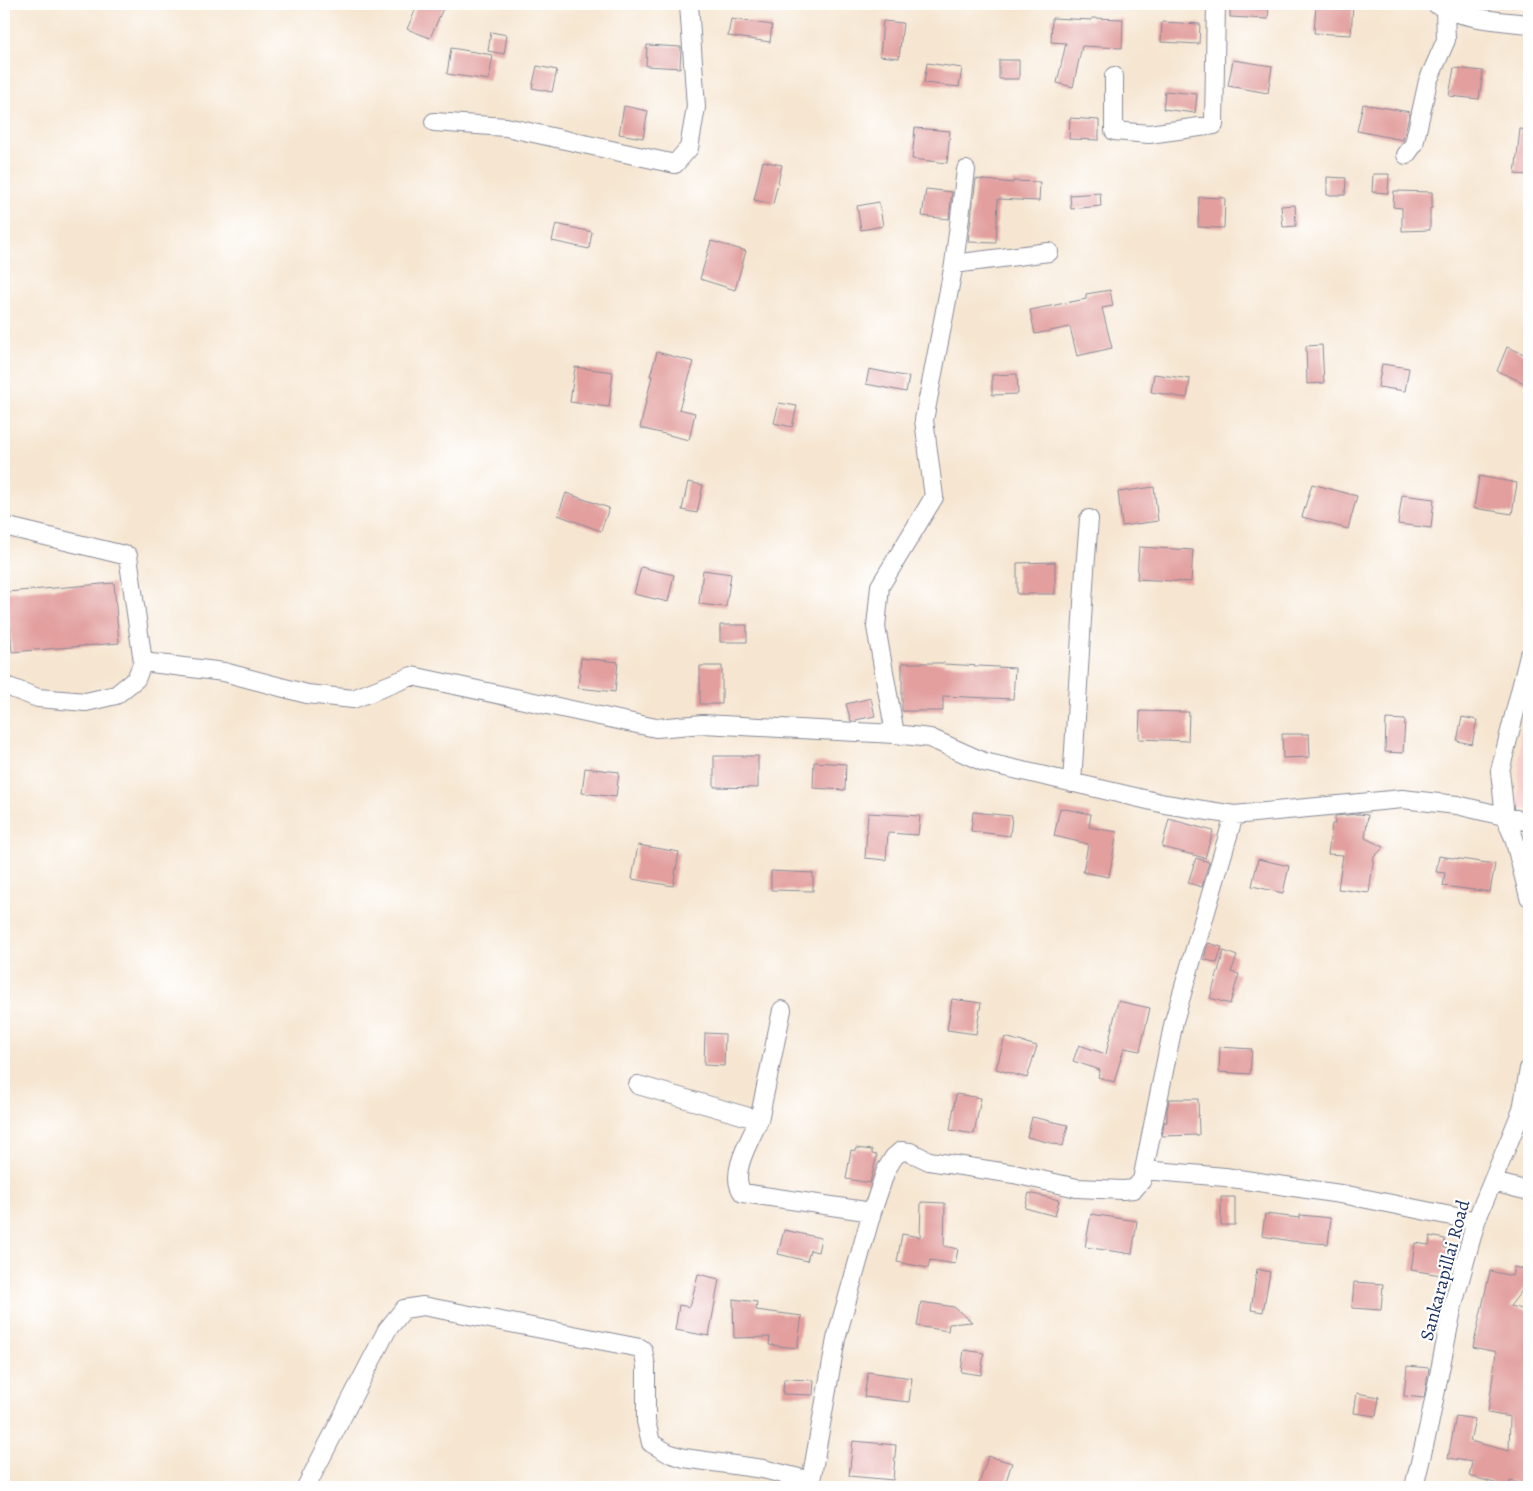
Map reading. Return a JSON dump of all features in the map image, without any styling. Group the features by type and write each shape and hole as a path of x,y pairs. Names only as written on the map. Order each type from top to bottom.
{"street":[{"path":"434,122 506,127 675,164 689,148 696,107 689,4"},
{"path":"1114,76 1114,131 1149,134 1214,125 1216,4"},
{"path":"1406,155 1414,144 1428,81 1446,40 1440,7 1489,20 1529,24"},
{"path":"895,734 876,627 880,586 934,497 924,420 954,264 966,170"},
{"path":"954,264 1049,252"},
{"path":"1072,783 1089,519"},
{"path":"4,526 128,556 142,662 136,679 116,695 86,702 38,698 4,684"},
{"path":"1529,656 1500,771 1505,817 1514,838 1529,897"},
{"path":"142,662 224,672 307,694 353,699 412,676 656,728 703,724 895,734 930,738 984,762 1165,804 1234,815 1402,799 1457,804 1529,822"},
{"path":"306,1487 387,1330 404,1309 423,1306 640,1348 643,1350 646,1366 646,1421 651,1443 668,1454 763,1469 813,1484 836,1339 872,1212 886,1170 894,1157 901,1151 910,1152 929,1161 1014,1174 1077,1188 1134,1189 1142,1180 1174,1022 1234,815"},
{"path":"782,1010 759,1120 740,1164 739,1186 743,1193 872,1212"},
{"name":"Sankarapillai Road","path":"1414,1487 1429,1425 1453,1305 1476,1221 1522,1110 1529,1069"},
{"path":"638,1085 759,1120"},
{"path":"1144,1170 1225,1177 1347,1195 1476,1221"},
{"path":"1493,1182 1529,1191"}],"shaded area":[{"path":"1529,699 1529,810 1518,807 1520,733"}],"building":[{"path":"418,4 445,4 430,38 407,29"},
{"path":"1230,4 1269,4 1268,19 1230,17"},
{"path":"1316,4 1353,4 1351,35 1314,33"},
{"path":"1052,18 1123,19 1122,48 1082,46 1073,87 1057,83 1066,43 1051,42"},
{"path":"731,19 772,25 770,42 728,36"},
{"path":"883,21 903,23 899,58 880,56"},
{"path":"1162,22 1200,24 1199,44 1161,42"},
{"path":"491,32 507,35 504,54 488,51"},
{"path":"647,45 681,47 680,68 646,66"},
{"path":"451,48 493,55 489,80 447,74"},
{"path":"999,60 1019,60 1019,79 999,79"},
{"path":"1233,60 1272,66 1268,93 1228,86"},
{"path":"927,63 962,68 959,87 924,83"},
{"path":"537,66 557,70 552,92 532,88"},
{"path":"1454,68 1483,71 1479,99 1449,96"},
{"path":"1165,91 1197,94 1195,113 1163,109"},
{"path":"1363,104 1410,112 1403,140 1357,131"},
{"path":"624,106 648,111 643,138 619,134"},
{"path":"1070,118 1099,120 1099,140 1069,139"},
{"path":"915,128 950,131 947,163 912,159"},
{"path":"1520,129 1529,130 1529,175 1515,174"},
{"path":"763,161 782,165 773,204 754,200"},
{"path":"1373,174 1389,174 1388,193 1372,192"},
{"path":"1327,177 1346,178 1345,195 1327,195"},
{"path":"976,179 1013,183 1013,181 1040,182 1039,201 998,199 996,243 968,242"},
{"path":"926,189 952,192 949,219 922,216"},
{"path":"1394,191 1432,192 1430,230 1402,231 1402,208 1393,207"},
{"path":"1100,193 1101,206 1071,209 1070,195"},
{"path":"1199,197 1225,198 1224,228 1198,227"},
{"path":"879,202 883,226 861,230 857,206"},
{"path":"1295,205 1296,226 1283,227 1281,206"},
{"path":"556,224 592,232 589,249 552,241"},
{"path":"711,241 746,251 735,290 700,279"},
{"path":"1110,290 1113,306 1102,308 1112,348 1077,356 1070,327 1035,334 1030,310 1086,299 1086,294"},
{"path":"1322,345 1324,383 1307,384 1306,346"},
{"path":"1507,347 1529,356 1529,385 1497,371"},
{"path":"657,352 694,362 679,409 695,413 689,440 640,428 652,376 650,376"},
{"path":"1382,364 1409,368 1405,391 1378,387"},
{"path":"575,367 613,372 609,407 570,402"},
{"path":"869,369 909,377 906,392 866,384"},
{"path":"1017,374 1018,394 992,395 992,375"},
{"path":"1154,374 1190,379 1187,398 1151,392"},
{"path":"779,403 797,406 792,427 774,423"},
{"path":"1479,476 1517,483 1512,514 1474,508"},
{"path":"688,482 703,485 697,513 682,510"},
{"path":"1312,484 1357,496 1348,529 1302,517"},
{"path":"1154,487 1158,521 1122,526 1118,492"},
{"path":"566,493 609,508 601,531 558,515"},
{"path":"1402,495 1434,499 1431,528 1398,524"},
{"path":"1139,547 1193,550 1191,582 1137,579"},
{"path":"1055,562 1055,594 1017,594 1017,563"},
{"path":"641,567 674,575 668,602 634,594"},
{"path":"703,570 731,574 726,607 699,604"},
{"path":"114,583 119,643 12,652 7,592"},
{"path":"720,625 747,625 747,642 720,642"},
{"path":"581,658 618,662 615,692 578,688"},
{"path":"902,663 944,663 1015,668 1013,699 943,696 943,711 902,711"},
{"path":"700,666 722,666 722,704 700,704"},
{"path":"871,698 875,716 851,721 846,704"},
{"path":"1140,711 1189,712 1188,741 1139,739"},
{"path":"1462,717 1477,720 1472,744 1457,741"},
{"path":"1386,719 1405,720 1403,753 1385,752"},
{"path":"1282,734 1309,734 1310,757 1283,758"},
{"path":"714,756 758,756 758,788 714,787"},
{"path":"814,762 846,764 845,790 813,788"},
{"path":"585,768 619,772 616,797 582,793"},
{"path":"1060,808 1091,814 1089,827 1117,832 1109,877 1083,872 1088,844 1054,836"},
{"path":"973,812 1012,816 1010,836 971,831"},
{"path":"868,813 920,816 918,835 888,833 886,860 865,858"},
{"path":"1368,815 1365,838 1384,847 1374,857 1369,893 1338,889 1343,855 1328,854 1332,824 1335,824 1335,816"},
{"path":"1169,819 1213,831 1205,858 1162,847"},
{"path":"638,845 679,852 673,886 632,879"},
{"path":"1439,856 1495,864 1490,892 1443,886 1445,873 1436,872"},
{"path":"1196,858 1209,862 1202,887 1188,883"},
{"path":"1258,859 1289,866 1283,893 1252,886"},
{"path":"771,871 813,873 813,891 771,890"},
{"path":"1208,943 1222,947 1217,963 1204,959"},
{"path":"1224,951 1237,956 1231,972 1239,974 1230,1004 1210,998"},
{"path":"952,999 981,1003 976,1034 947,1030"},
{"path":"1118,1001 1150,1008 1140,1051 1124,1048 1114,1082 1098,1077 1100,1070 1073,1061 1079,1045 1106,1054"},
{"path":"705,1033 725,1034 724,1066 704,1065"},
{"path":"1005,1037 1037,1046 1027,1078 996,1069"},
{"path":"1220,1047 1252,1049 1250,1074 1219,1072"},
{"path":"956,1094 981,1098 974,1134 950,1130"},
{"path":"1169,1099 1198,1099 1199,1135 1162,1136 1164,1122 1167,1122"},
{"path":"1032,1117 1068,1125 1063,1146 1027,1137"},
{"path":"856,1148 872,1150 872,1154 877,1155 870,1183 846,1179 851,1150 855,1151"},
{"path":"1029,1193 1059,1200 1055,1216 1025,1208"},
{"path":"1221,1197 1235,1197 1235,1225 1221,1225"},
{"path":"921,1202 945,1203 944,1246 958,1249 955,1264 930,1260 928,1268 897,1262 902,1234 920,1237"},
{"path":"1091,1214 1137,1221 1132,1254 1085,1247"},
{"path":"1265,1214 1300,1218 1300,1215 1331,1218 1328,1244 1262,1236"},
{"path":"784,1230 821,1238 818,1252 810,1250 807,1261 778,1254"},
{"path":"1430,1236 1445,1239 1444,1248 1452,1249 1447,1276 1411,1270 1415,1243 1429,1245"},
{"path":"1514,1267 1529,1270 1524,1288 1510,1306 1529,1311 1529,1374 1526,1402 1529,1402 1529,1485 1510,1481 1509,1487 1469,1476 1472,1462 1448,1458 1456,1416 1475,1419 1470,1441 1509,1451 1510,1417 1488,1413 1496,1352 1473,1347 1490,1271 1512,1276"},
{"path":"1257,1269 1270,1272 1263,1312 1251,1310"},
{"path":"698,1274 719,1279 709,1336 675,1330 679,1305 690,1307"},
{"path":"1354,1282 1383,1284 1381,1310 1352,1308"},
{"path":"733,1299 757,1302 756,1310 802,1316 797,1348 769,1345 770,1337 734,1338"},
{"path":"921,1302 954,1307 972,1322 949,1324 948,1331 917,1326"},
{"path":"964,1350 984,1353 981,1375 961,1372"},
{"path":"1407,1366 1429,1368 1424,1398 1404,1396"},
{"path":"868,1372 912,1378 909,1402 864,1397"},
{"path":"784,1379 814,1380 813,1395 783,1394"},
{"path":"1357,1393 1379,1397 1376,1416 1354,1413"},
{"path":"853,1441 896,1445 893,1480 849,1476"},
{"path":"988,1456 1012,1463 1004,1487 978,1487"}]}
